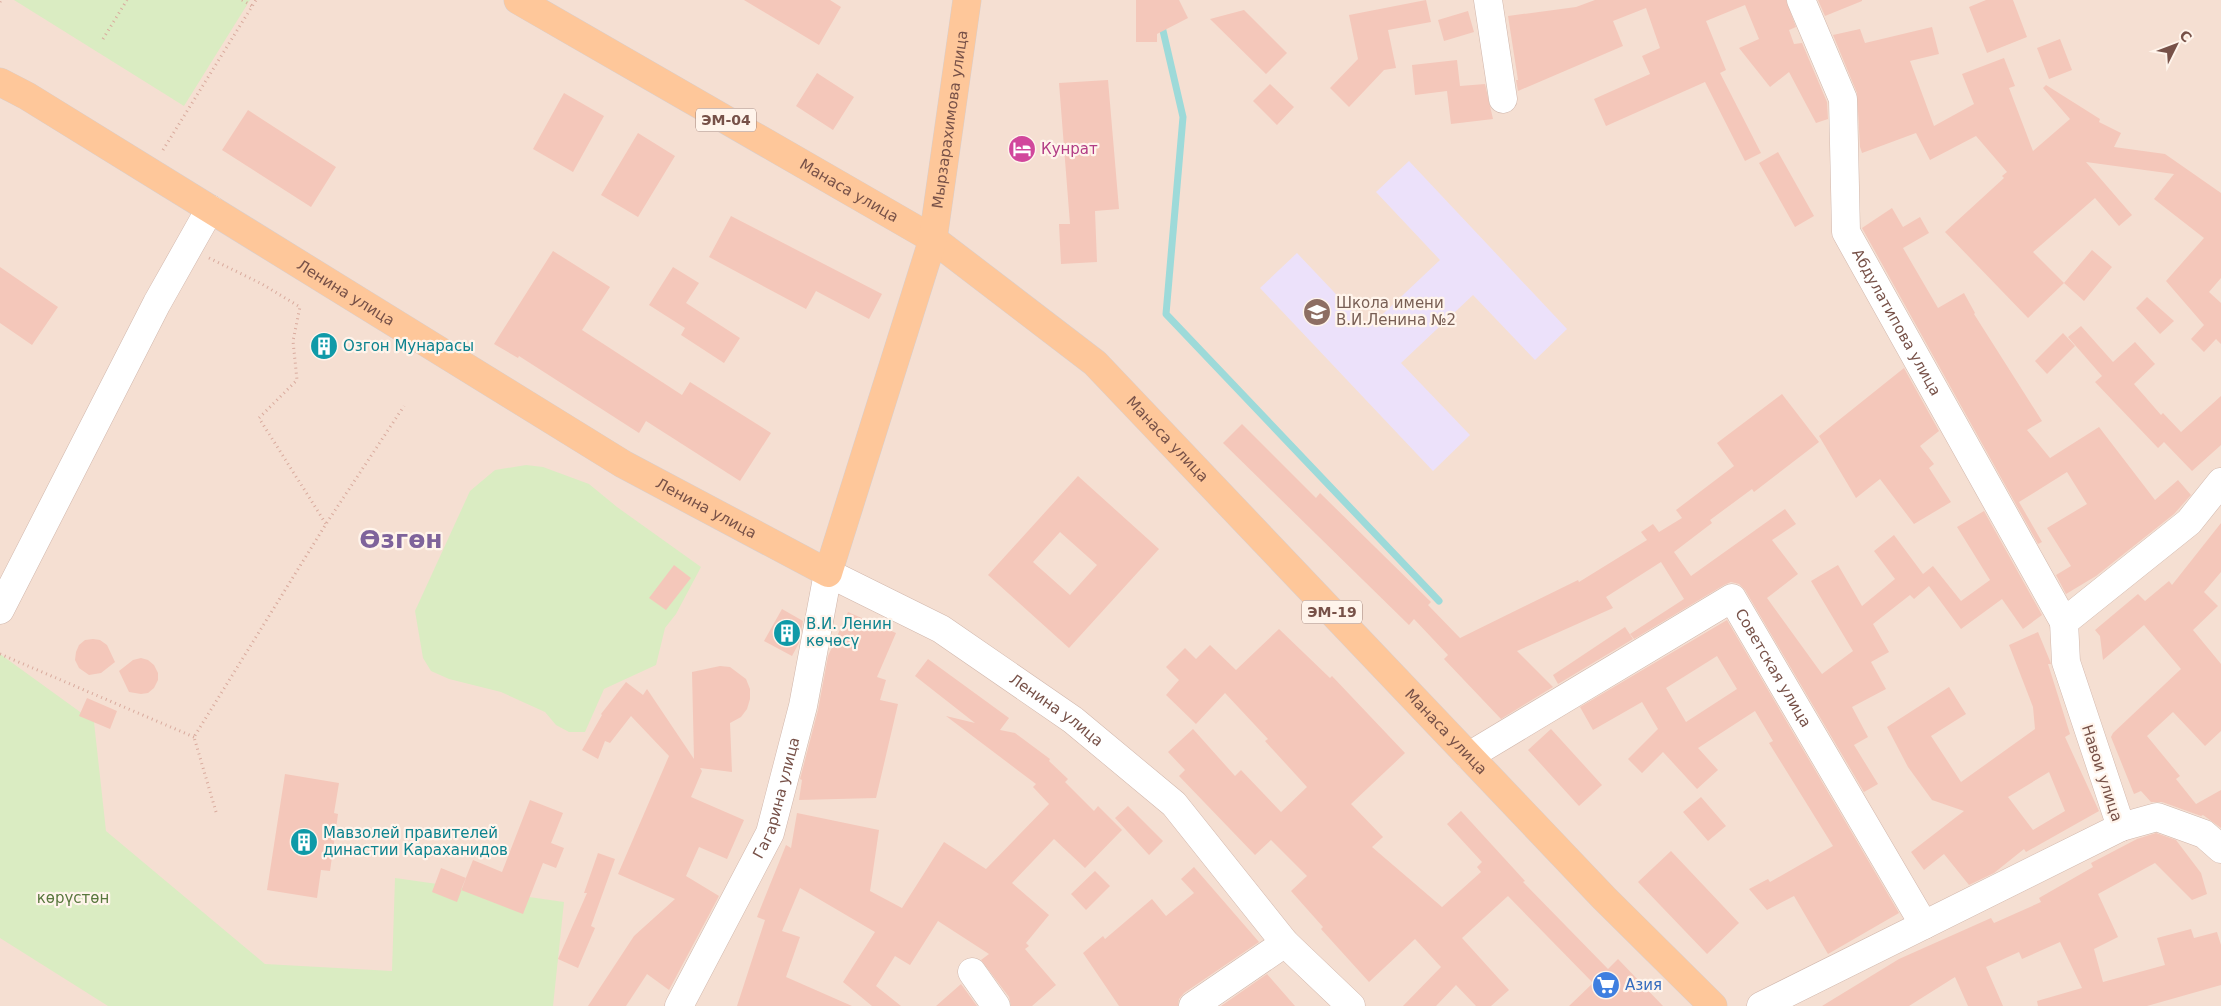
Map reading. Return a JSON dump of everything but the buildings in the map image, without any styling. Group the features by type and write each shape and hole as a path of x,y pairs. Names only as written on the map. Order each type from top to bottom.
{"main road":[{"name":"Манаса улица","path":"518,0 933,239 1096,363 1604,898 1714,1006"},
{"name":"Мырзарахимова улица","path":"828,573 933,239 967,0"},
{"name":"Ленина улица","path":"0,82 27,96 150,171 623,464 828,573"}],"street":[{"path":"1488,0 1503,99"},
{"name":"Абдулатипова улица","path":"1801,0 1843,99 1846,232 2064,622"},
{"path":"0,610 157,302 210,209"},
{"path":"2064,622 2189,522 2221,482"},
{"name":"Ленина улица","path":"828,573 941,629 1073,720 1174,804 1285,942 1350,1006"},
{"name":"Гагарина улица","path":"679,1006 770,833 803,706 828,573"},
{"name":"Советская улица","path":"1469,756 1732,598 1924,925"},
{"name":"Навои улица","path":"1761,1006 2121,827 2066,662 2064,622"},
{"path":"2121,827 2157,818 2215,835"},
{"path":"1193,1006 1285,942"},
{"path":"972,972 996,1006"}],"path":[{"path":"103,39 127,0"},
{"path":"242,0 252,6"},
{"path":"150,171 256,0"},
{"path":"188,247 262,284 300,307 293,341 297,380 259,418 326,524"},
{"path":"216,812 194,737 326,524 404,406"},
{"path":"0,654 194,737"}],"shaded area":[{"name":"Өзгөн","path":"0,0 2221,0 2221,1006 0,1006"},
{"name":"Школа имени В.И.Ленина №2","path":"1409,161 1567,329 1535,360 1473,295 1401,363 1470,435 1433,471 1260,288 1297,253 1368,328 1440,260 1376,192"}],"green space":[{"path":"14,0 250,0 184,106"},
{"path":"526,465 543,467 589,484 617,507 701,567 676,614 665,628 656,665 604,689 585,732 569,732 556,725 545,712 501,692 449,679 431,671 423,658 415,611 470,491 495,470"},
{"name":"көрүстөн","path":"0,654 94,722 106,831 265,964 392,971 395,878 564,902 553,1006 108,1006 0,938"}],"waterway":[{"path":"1161,22 1183,117 1166,314 1439,601"}],"place":[{"name":"Кунрат","path":"1022,149"},
{"name":"Школа имени В.И.Ленина №2","path":"1317,312"},
{"name":"Озгон Мунарасы","path":"324,346"},
{"name":"В.И. Ленин көчөсү","path":"787,633"},
{"name":"Мавзолей правителей династии Караханидов","path":"304,842"},
{"name":"Азия","path":"1606,985"}],"district":[{"name":"Өзгөн","path":"401,539"}]}
